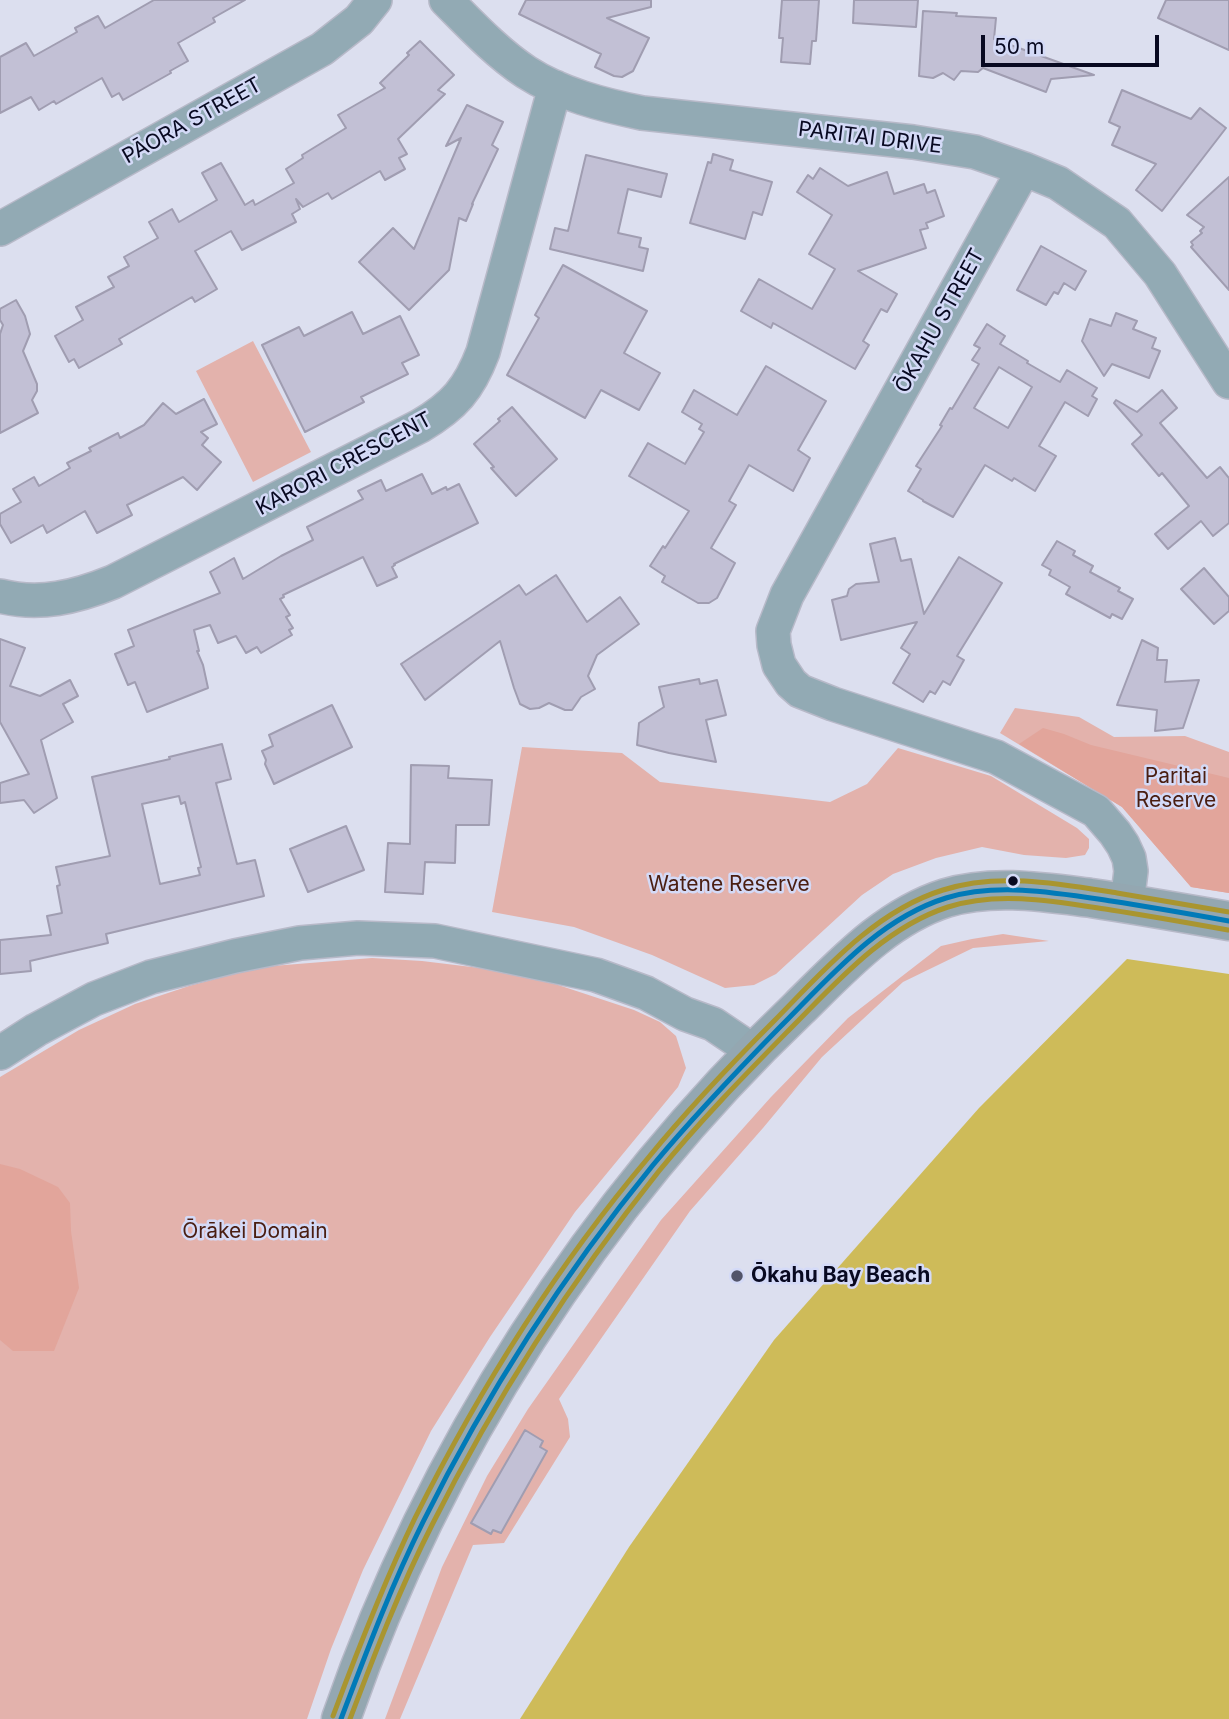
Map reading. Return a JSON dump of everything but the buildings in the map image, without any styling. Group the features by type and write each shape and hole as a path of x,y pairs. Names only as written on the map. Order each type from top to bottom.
{"main road":[{"path":"341,1719 360,1662 413,1541 476,1423 558,1291 654,1163 744,1060 863,947 901,918 922,907 947,898 996,890 1056,893 1229,921"}],"street":[{"name":"PĀORA STREET","path":"0,229 322,49 359,20 375,0"},
{"name":"PARITAI DRIVE","path":"446,0 497,51 527,73 603,105 642,113 913,142 975,152 1058,183 1117,223 1160,274 1229,382"},
{"name":"KARORI CRESCENT","path":"0,596 45,601 89,592 113,582 419,426 455,401 476,369 483,352 555,87"},
{"name":"ŌKAHU STREET","path":"1024,169 787,595 773,631 774,645 779,665 800,691 833,705 996,757 1096,811 1107,821 1129,858 1131,871 1128,904"},
{"path":"0,1053 94,999 151,977 300,943 358,938 435,942 596,975 646,993 685,1014 713,1024 744,1060"}],"green space":[{"path":"253,341 311,452 253,482 196,371"},
{"name":"Paritai Reserve","path":"1015,708 1079,717 1114,737 1185,736 1229,752 1229,893 1191,887 1122,807 1000,733"},
{"name":"Paritai Reserve","path":"1043,728 1091,745 1229,778 1229,893 1191,887 1122,807 1019,744"},
{"name":"Watene Reserve","path":"522,747 622,753 660,782 830,802 867,784 898,748 991,776 1077,828 1089,839 1089,848 1085,855 1066,858 1024,855 982,847 936,858 893,874 862,895 776,974 754,985 725,988 652,955 574,927 492,912"},
{"path":"1003,934 1049,941 973,948 903,982 822,1057 690,1211 559,1399 568,1419 570,1437 504,1543 473,1545 400,1719 385,1719 442,1567 487,1476 528,1409 661,1220 771,1097 848,1018 941,946"},
{"name":"Ōrākei Domain","path":"372,958 480,968 540,979 634,1010 660,1022 676,1036 686,1068 678,1087 575,1212 490,1337 431,1431 363,1570 331,1649 307,1719 0,1719 0,1077 79,1030 135,1004 189,986 260,967"},
{"path":"0,1164 20,1169 58,1187 70,1203 79,1288 54,1351 13,1351 0,1340"}],"shaded area":[{"path":"1127,959 1229,974 1229,1719 520,1719 629,1547 774,1340 979,1108"}],"transit line":[{"path":"333,1716 372,1616 415,1518 465,1423 551,1286 614,1200 679,1122 742,1053 852,944 895,912 918,900 943,890 986,882 1052,883 1229,912"},
{"path":"341,1719 369,1645 423,1522 473,1428 557,1293 653,1165 715,1095 855,952 898,920 921,908 946,898 986,891 1028,890 1070,895 1229,921"},
{"path":"350,1719 378,1645 420,1549 456,1478 508,1387 565,1298 659,1171 690,1135 771,1048 861,959 924,916 948,907 988,899 1050,901 1228,930"}],"place":[{"name":"Ōkahu Bay Beach","path":"737,1276"}]}
